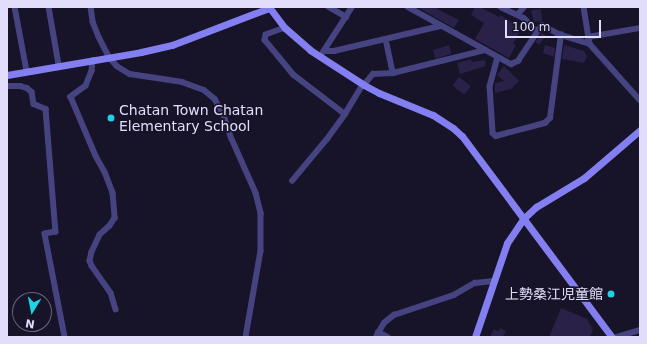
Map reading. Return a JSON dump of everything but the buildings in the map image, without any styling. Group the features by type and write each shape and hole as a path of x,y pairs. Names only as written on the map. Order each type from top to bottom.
{"street":[{"path":"15,7 27,72"},
{"path":"49,7 59,66"},
{"path":"91,7 93,22 110,57 117,66 130,74 182,82 204,90 215,99 222,111 256,193 261,213 261,251 246,337"},
{"path":"329,7 346,17"},
{"path":"323,54 352,7"},
{"path":"408,7 511,64 516,63 542,25 561,35 590,44"},
{"path":"501,7 518,14 537,31"},
{"path":"518,14 524,7"},
{"path":"584,7 590,44 640,100"},
{"path":"7,75 172,45 269,8 285,28 302,43 323,54 363,85 433,115 453,128 470,146 612,337"},
{"path":"323,54 441,26"},
{"path":"285,28 266,35 265,40 294,75 346,114"},
{"path":"588,37 640,28"},
{"path":"498,57 490,86 493,133 498,136 545,123 550,118 561,35"},
{"path":"386,38 393,73"},
{"path":"292,181 346,114 363,85 373,74 393,73 484,50"},
{"path":"93,60 92,71 86,86 71,97 96,156 105,172 112,193 116,218 100,235 92,252 90,261 111,293 116,309"},
{"path":"7,86 20,86 28,88 32,92 34,104 46,110 56,232 46,234 65,337"},
{"path":"475,337 507,243 523,219 536,207 584,178 640,130"},
{"path":"388,337 377,334 388,318 402,311 454,295 474,283 493,281"},
{"path":"617,337 640,330"}],"place":[{"name":"Chatan Town Chatan Elementary School","path":"111,118"},
{"name":"上勢桑江児童館","path":"611,294"}]}
